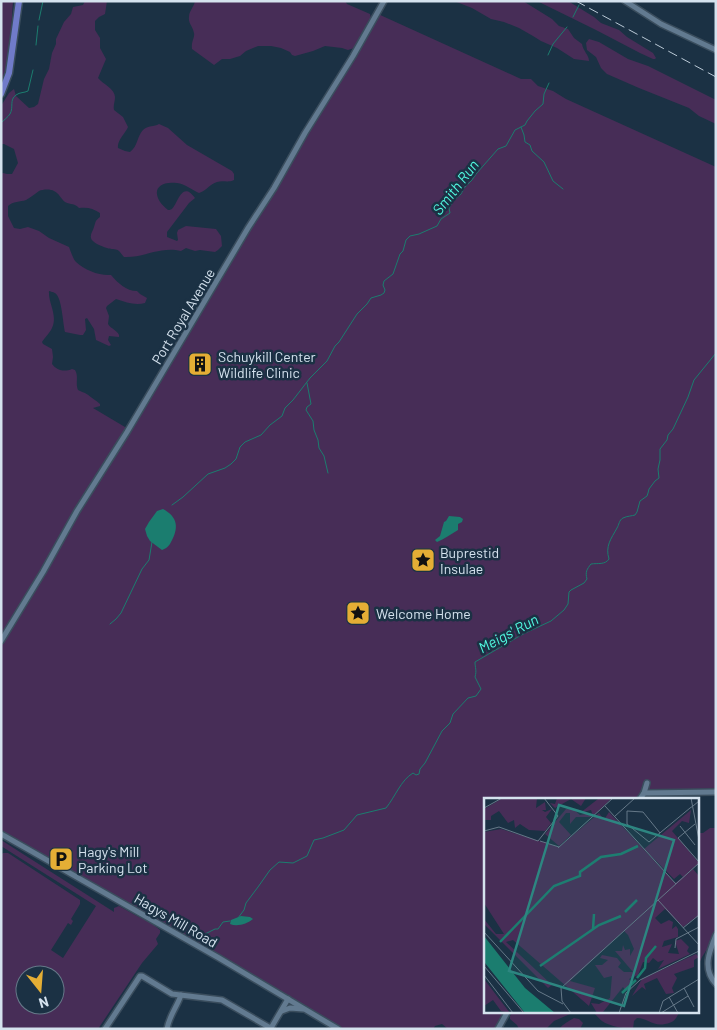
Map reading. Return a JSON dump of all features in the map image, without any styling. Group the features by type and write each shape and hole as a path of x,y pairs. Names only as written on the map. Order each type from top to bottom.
{"main road":[{"path":"1,94 10,68 19,1"}],"street":[{"name":"Port Royal Avenue","path":"1,641 77,511 127,432 353,56 384,1"},
{"path":"625,1 661,24 716,50"},
{"path":"641,798 647,783"},
{"path":"644,793 716,792"},
{"name":"Hagys Mill Road","path":"1,834 212,954 338,1029"},
{"path":"716,935 708,956 707,965 711,978 716,984"},
{"path":"105,1029 140,976 170,993 181,996 222,1000 272,1029 288,999"},
{"path":"167,1029 181,996"},
{"path":"282,1011 290,1008 305,1009"},
{"path":"498,1029 507,1012"}],"shaded area":[{"path":"1,1 13,1 9,54 1,84"},
{"path":"85,1 107,1 105,14 95,21 95,30 100,38 100,48 106,59 98,78 113,92 115,97 114,110 123,117 128,127 120,140 118,148 130,152 135,147 143,130 159,124 168,128 187,145 232,171 234,174 234,180 217,182 199,193 177,183 163,184 157,190 159,200 168,210 172,209 184,192 191,193 195,198 167,232 167,237 177,241 178,230 186,226 216,229 221,236 222,246 215,252 195,251 186,248 181,251 166,250 124,257 118,250 108,249 92,240 91,234 96,221 100,217 100,213 92,209 79,208 65,202 57,193 51,190 41,190 26,200 14,202 8,206 8,216 14,228 28,227 39,231 69,247 75,261 84,268 92,272 111,275 129,290 137,291 147,298 145,303 138,304 116,299 107,306 108,324 119,335 119,337 109,336 108,340 111,345 109,346 96,340 94,329 87,318 85,319 86,330 83,335 65,332 59,298 55,293 49,291 54,323 42,342 52,349 52,364 56,368 75,370 78,390 100,404 100,406 93,408 130,430 378,14 521,79 531,79 538,86 553,91 566,99 716,167 716,790 652,792 640,798 484,798 484,1012 505,1012 496,1029 448,1029 442,1024 435,1026 433,1029 341,1029 220,956 1,832 1,174 12,174 18,163 14,149 1,144 1,106 9,93 14,89 16,96 29,108 38,104 56,39 64,22 71,14 73,7 83,5"},
{"path":"195,1 345,1 347,4 370,14 371,19 354,48 348,50 325,46 295,56 281,48 258,46 240,56 222,59 214,65 192,49 194,33 189,17"},
{"path":"454,1 523,1 552,19 559,26 568,29 574,38 582,44 589,61 574,59 519,28 491,19 472,8"},
{"path":"537,1 568,1 601,23 619,30 653,53 656,58 653,59 640,53"},
{"path":"589,39 599,42 628,59 648,66 716,100 716,124 699,116 689,108 607,74 601,68 596,57 587,50 586,43"},
{"path":"163,509 172,516 176,523 176,528 174,537 167,548 162,550 150,541 145,529 157,511"},
{"path":"449,516 460,517 463,519 462,522 458,524 458,530 437,542 435,540 440,536 444,522"},
{"path":"710,828 716,828 716,927 709,946 700,962 700,833"},
{"path":"1,840 114,912 114,908 119,906 150,922 160,930 160,933 156,939 158,944 142,963 98,1029 1,1029 1,855 8,853 80,900 80,904 71,919 73,921 71,925 68,923 51,950 63,958 96,906 1,846"},
{"path":"241,916 253,919 242,924 230,924 231,920"},
{"path":"512,1012 575,1012 554,1021 546,1029 519,1029 510,1019"},
{"path":"591,1012 679,1012 674,1020 661,1025 637,1018 634,1021 633,1029 608,1024"},
{"path":"574,1018 579,1019 583,1023 580,1029 559,1029 564,1024"}],"waterway":[{"path":"39,20 43,1"},
{"name":"Smith Run","path":"573,17 579,5"},
{"path":"36,45 38,26"},
{"name":"Smith Run","path":"548,55 553,44 567,27"},
{"path":"1,123 10,114 14,97 19,93 28,91 33,70"},
{"name":"Smith Run","path":"172,505 208,474 231,464 236,459 240,447 245,442 261,435 282,416 285,408 327,361 357,314 371,298 384,293 384,281 393,274 406,240 410,236 437,226 441,219 450,213 449,208 464,188 498,149 506,146 515,130 525,125 535,111 543,104 544,94 549,83"},
{"path":"521,127 525,142 530,145 532,151 544,162 553,181 563,189"},
{"name":"Meigs' Run","path":"238,918 244,910 246,903 270,870 279,862 293,863 307,856 314,840 344,830 357,815 386,808 405,780 413,773 419,774 442,731 450,723 453,714 468,698 476,696 481,689 475,677 475,662 523,634 551,621 568,604 569,592 587,579 586,574 591,564 603,563 609,559 608,546 620,521 625,517 635,515 640,501 647,496 649,489 659,478 660,449 673,429 694,380 716,353"},
{"path":"307,383 311,404 306,410 313,421 319,448 324,456 328,473"},
{"name":"Smith Run","path":"110,624 121,613 142,569 149,560 152,542"},
{"name":"Meigs' Run","path":"199,937 218,929 223,922 230,921"}],"railway":[{"path":"576,1 716,77"}],"place":[{"name":"Schuykill Center Wildlife Clinic","path":"200,364"},
{"name":"Buprestid Insulae","path":"423,560"},
{"name":"Welcome Home","path":"358,613"},
{"name":"Hagy's Mill Parking Lot","path":"61,859"}]}
